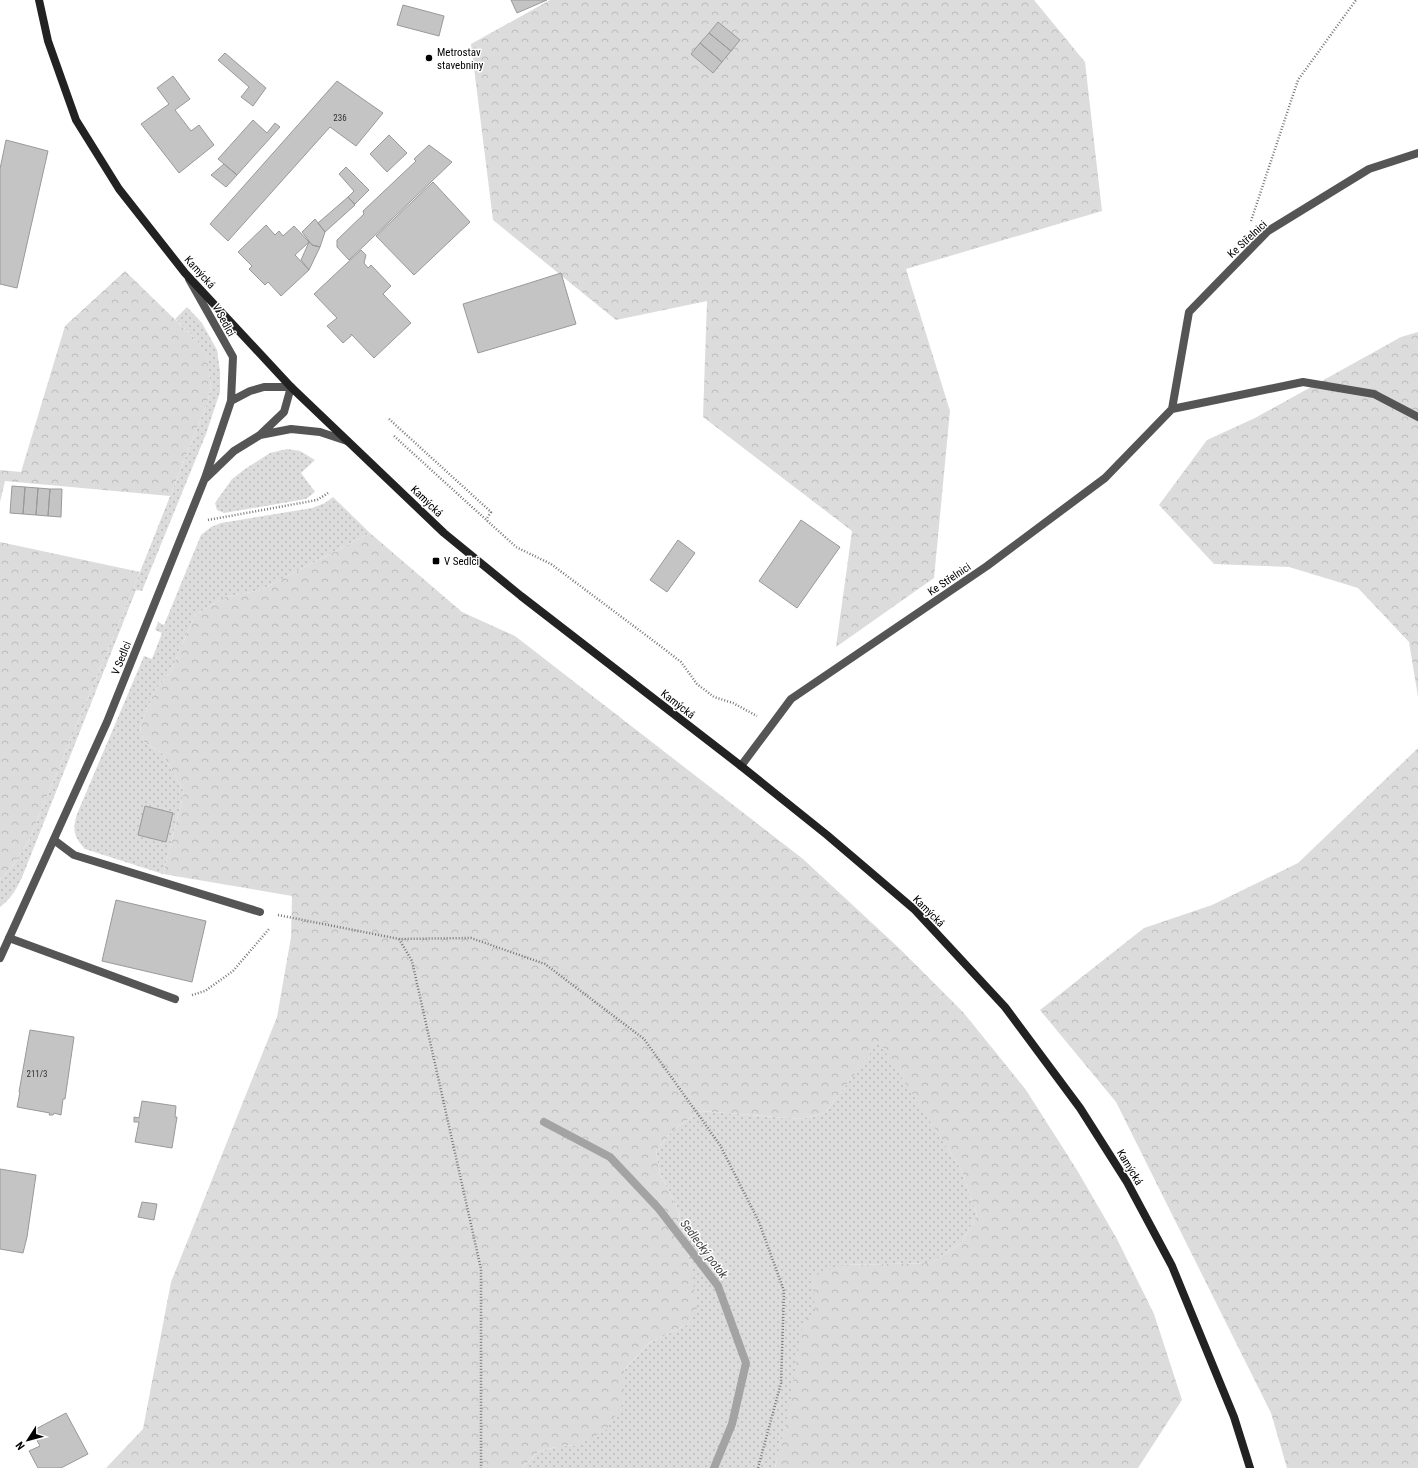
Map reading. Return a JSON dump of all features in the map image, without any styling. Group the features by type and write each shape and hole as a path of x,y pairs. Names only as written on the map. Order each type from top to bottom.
{"main road":[{"name":"Kamýcká","path":"38,0 48,41 76,120 118,189 186,273 291,387 444,533 520,596 741,766 827,835 915,910 1005,1008 1080,1108 1127,1182 1172,1266 1234,1417 1250,1468"}],"street":[{"name":"Ke Střelnici","path":"741,766 791,699 987,566 1104,478 1172,409 1189,312 1268,231 1369,169 1418,153"},
{"name":"V Sedlci","path":"0,957 108,722 205,478 231,401 233,357 186,273"},
{"path":"1172,409 1303,382 1374,394 1418,417"},
{"path":"205,478 234,451 260,435 284,412 291,387 264,387 250,391 231,401"},
{"path":"260,435 291,429 320,432 347,441"},
{"path":"54,840 74,855 260,912"},
{"path":"9,938 175,999"}],"path":[{"path":"1249,226 1298,80 1356,0"},
{"path":"389,418 491,512 486,520"},
{"path":"394,436 516,547 551,564 659,645 681,662 698,684 714,697 733,703 773,725"},
{"path":"204,521 317,500 328,492"},
{"path":"260,912 399,939 471,938 545,964 644,1039 720,1146 759,1222 784,1291 781,1383 758,1468"},
{"path":"276,921 281,915"},
{"path":"175,999 205,991 233,971 271,926"},
{"path":"399,939 412,961 482,1269 481,1468"}],"green space":[{"path":"550,0 1034,0 1085,62 1102,211 906,269 950,411 934,578 836,647 852,531 703,417 707,301 616,320 493,220 471,44","holes":["718,22 739,40 691,54"]},
{"path":"125,271 197,341 206,354 211,387 207,403 170,496 5,481 0,502 0,470 21,472 65,326"},
{"path":"187,307 202,323 217,350 220,371 220,392 206,434 142,591 136,590 23,875 14,892 0,907 0,880 14,864 29,840 140,572 207,403 211,387 206,354 197,341 175,319"},
{"path":"1418,332 1418,697 1409,642 1358,588 1289,567 1214,564 1159,505 1207,440 1255,418 1401,337"},
{"path":"287,449 300,451 315,460 301,473 315,492 306,499 224,513 217,510 215,503 232,479 270,453"},
{"path":"333,497 370,533 261,590 225,597 195,615 170,673 155,690 140,728 144,742 162,753 184,792 163,874 85,849 78,841 74,829 77,814 144,656 152,659 162,633 155,630 158,622 164,625 201,535 211,527 221,523 312,508 325,503"},
{"path":"370,533 462,612 515,636 803,859 900,949 963,1012 1026,1090 1077,1170 1117,1239 1154,1314 1182,1400 1138,1468 775,1468 788,1414 803,1322 815,1311 812,1276 842,1265 931,1263 962,1242 977,1215 961,1169 879,1042 825,1113 801,1119 700,1111 672,1131 656,1151 660,1174 678,1210 691,1267 697,1310 690,1323 649,1343 624,1370 624,1402 606,1430 579,1445 559,1446 538,1452 522,1468 106,1468 143,1429 171,1282 277,1017 291,937 292,896 163,874 184,792 162,753 144,742 140,728 155,690 170,673 195,615 225,597 261,590"},
{"path":"0,542 140,572 29,840 14,864 0,880"},
{"path":"1418,748 1418,1468 1287,1468 1271,1413 1116,1102 1040,1010 1144,928 1212,905 1298,863"},
{"path":"879,1041 961,1169 977,1215 962,1242 931,1263 842,1265 815,1311 775,1468 522,1468 538,1452 559,1446 579,1445 624,1402 624,1370 649,1343 690,1323 691,1267 678,1210 660,1174 656,1151 672,1131 700,1111 801,1119 825,1113"}],"building":[{"path":"511,0 547,0 517,13"},
{"path":"403,5 444,16 439,36 397,25"},
{"path":"718,22 740,40 731,51 709,33"},
{"path":"709,33 731,51 722,62 700,43"},
{"path":"700,43 722,62 713,73 691,54"},
{"path":"225,53 266,88 253,106 241,97 249,87 218,60"},
{"path":"173,76 190,99 175,110 191,131 199,125 214,145 179,173 141,124 169,104 157,88"},
{"path":"337,81 383,113 356,146 330,127 228,241 210,224"},
{"path":"253,120 267,133 275,123 280,127 237,175 218,159"},
{"path":"389,135 407,153 387,172 370,154"},
{"path":"6,140 48,151 17,288 0,284 0,169"},
{"path":"429,145 452,162 349,260 337,247 337,240 364,214 363,211 416,161 414,159"},
{"path":"224,164 237,175 226,187 211,175"},
{"path":"346,167 369,190 355,204 348,197 354,191 339,174"},
{"path":"433,182 470,222 414,275 376,236"},
{"path":"348,197 355,205 325,232 318,223"},
{"path":"315,219 325,232 320,247 312,245 302,232"},
{"path":"266,225 275,235 279,231 283,236 294,226 309,242 295,255 309,270 281,296 268,282 265,285 249,269 252,266 238,252"},
{"path":"309,242 312,245 320,247 309,270 301,260"},
{"path":"361,250 366,255 364,263 368,268 371,265 391,286 383,294 411,323 374,358 351,334 351,336 343,343 327,326 337,318 314,294"},
{"path":"561,273 576,324 478,353 463,304"},
{"path":"12,486 25,487 23,514 10,513"},
{"path":"25,487 38,488 36,515 23,514"},
{"path":"38,488 50,489 48,516 36,515"},
{"path":"50,489 62,489 61,517 48,516"},
{"path":"801,520 840,547 797,608 759,581"},
{"path":"678,540 695,553 667,592 650,580"},
{"path":"145,806 173,813 166,842 138,835"},
{"path":"116,900 206,921 192,982 102,961"},
{"path":"30,1030 74,1037 65,1099 63,1099 61,1115 54,1113 53,1115 49,1115 50,1113 17,1107"},
{"path":"142,1101 176,1106 175,1117 177,1117 172,1148 135,1142 139,1122 134,1122 134,1117 139,1118"},
{"path":"0,1169 36,1175 27,1237 23,1253 0,1249"},
{"path":"142,1202 157,1204 154,1220 138,1217"},
{"path":"66,1413 88,1454 61,1468 38,1468 29,1451 40,1446 32,1431"}],"waterway":[{"name":"Sedlecký potok","path":"544,1122 610,1157 659,1209 718,1286 746,1363 732,1424 714,1468"}],"place":[{"name":"Metrostav stavebniny","path":"429,58"},
{"name":"V Sedlci","path":"436,561"}]}
